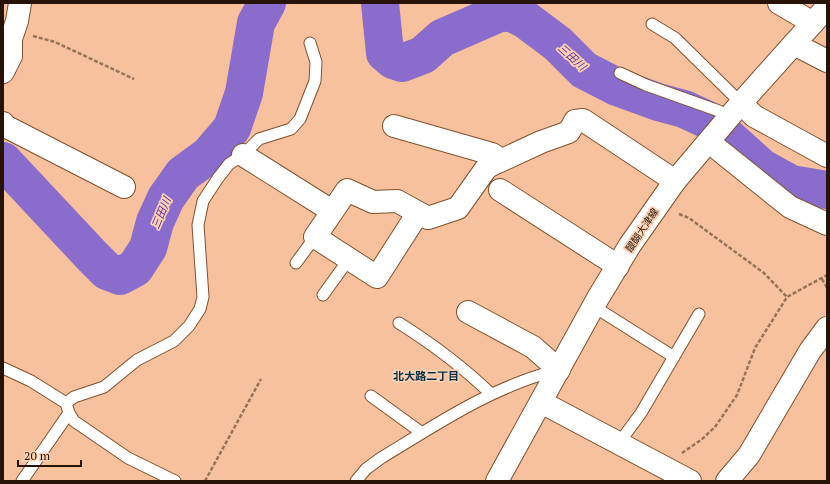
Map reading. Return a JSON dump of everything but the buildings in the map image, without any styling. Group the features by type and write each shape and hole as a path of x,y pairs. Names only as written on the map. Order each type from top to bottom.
{"street":[{"path":"3,72 11,56 11,39 20,3"},
{"path":"779,3 820,15"},
{"name":"醍醐大津線","path":"497,481 593,306 675,181 820,15"},
{"path":"794,44 827,61"},
{"path":"827,156 754,116 724,124 790,207 827,224"},
{"path":"418,213 377,277 315,237 347,190 373,202 397,201 428,218 458,208 487,167 569,132 575,122 583,120 675,181"},
{"path":"4,126 124,187"},
{"path":"394,126 492,154 501,160"},
{"path":"243,155 332,211"},
{"path":"500,190 525,199 618,266"},
{"path":"468,312 533,347 559,370"},
{"path":"727,481 749,455 810,351 827,328"},
{"path":"541,402 690,481"}],"lane":[{"path":"652,24 675,38 724,124"},
{"path":"22,481 74,397 104,387 137,360 174,341 189,326 200,309 203,297 198,225 203,201 225,169 260,139 291,129 300,119 315,81 316,62 310,43"},
{"path":"620,73 646,85 719,111 724,124"},
{"path":"296,263 315,237"},
{"path":"323,295 349,259"},
{"path":"593,306 674,357"},
{"path":"619,443 641,413 699,314"},
{"path":"399,323 440,349 491,394"},
{"path":"3,368 31,381 68,408 74,421 128,458 175,481"},
{"path":"356,481 366,469 381,458 491,394 534,376 559,370"},
{"path":"371,396 422,433"}],"path":[{"path":"14,28 32,36 55,42 134,79"},
{"path":"658,206 689,218 764,273 787,297"},
{"path":"661,466 701,440 715,427 737,395 755,348 787,297 827,275"},
{"path":"822,279 827,288"},
{"path":"205,481 261,379"}],"waterway":[{"name":"三田川","path":"3,161 107,271 120,276 135,268 148,248 155,222 166,198 183,174 209,155 232,128 244,93 256,23 267,3"},
{"name":"三田川","path":"380,3 385,53 393,60 402,63 423,55 442,38 497,14 510,12 526,20 558,44 584,70 617,87 658,102 684,109 710,121 762,168 791,184 827,190"}],"district":[{"name":"北大路二丁目","path":"426,376"}]}
